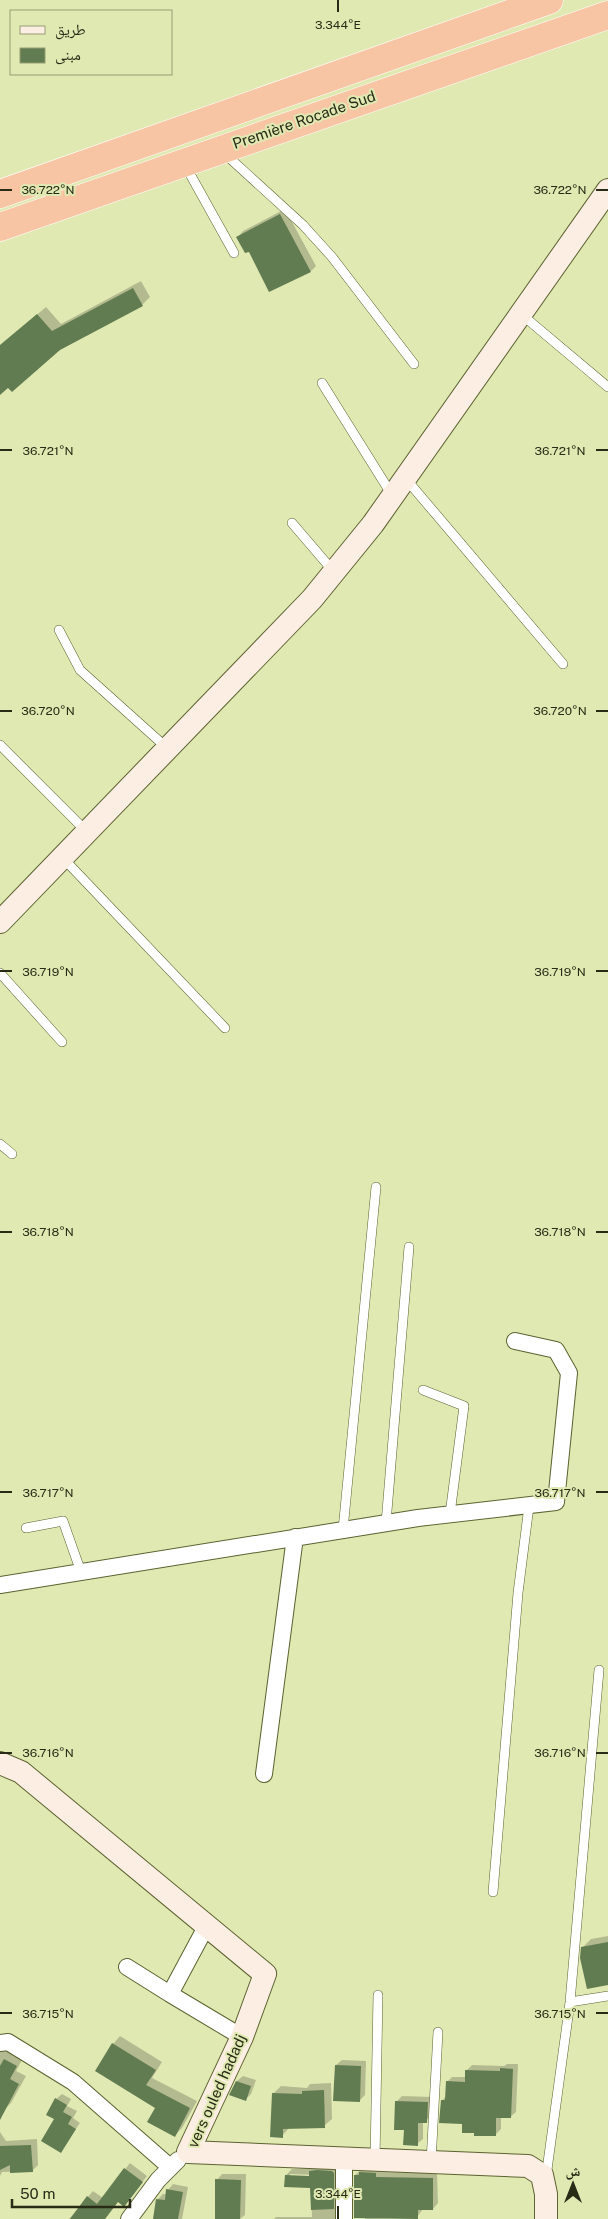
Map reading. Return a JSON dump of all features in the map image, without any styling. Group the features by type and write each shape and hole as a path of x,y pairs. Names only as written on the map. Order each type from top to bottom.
{"highway":[{"name":"Première Rocade Sud","path":"0,194 549,0"},
{"name":"Première Rocade Sud","path":"0,226 604,18"}],"street":[{"path":"0,922 312,599 399,487 608,190"},
{"path":"0,1585 386,1523 556,1502 569,1373 556,1350 515,1341"},
{"path":"264,1774 295,1537"},
{"name":"vers ouled hadadj","path":"0,1763 21,1772 265,1974 242,2037 188,2152 528,2166 542,2175 545,2188"},
{"path":"170,1994 207,1925"},
{"path":"127,1967 242,2037"},
{"path":"0,2043 8,2042 73,2082 170,2167"},
{"path":"129,2219 170,2167 188,2152"},
{"path":"344,2159 344,2219"},
{"path":"545,2188 546,2219"}],"lane":[{"path":"220,150 303,225 332,257 414,364"},
{"path":"184,162 234,253"},
{"path":"521,313 608,387"},
{"path":"322,383 399,487 563,664"},
{"path":"292,523 334,572"},
{"path":"59,630 80,670 167,748"},
{"path":"0,745 86,832"},
{"path":"62,857 226,1028"},
{"path":"0,973 62,1042"},
{"path":"0,1144 12,1154"},
{"path":"343,1530 376,1187"},
{"path":"386,1523 410,1247"},
{"path":"424,1390 464,1406 450,1514"},
{"path":"493,1892 518,1593 529,1506"},
{"path":"26,1528 63,1521 81,1572"},
{"path":"545,2188 570,2002 599,1670"},
{"path":"375,2160 378,1995"},
{"path":"570,2002 608,1996"},
{"path":"432,2162 438,2032"}],"building":[{"path":"280,214 311,272 269,292 249,252 245,253 236,237"},
{"path":"133,288 143,306 60,350 12,392 8,388 0,395 0,345 37,314 52,331"},
{"path":"608,1942 608,1985 587,1989 580,1958 581,1947"},
{"path":"112,2043 156,2070 146,2085 190,2108 175,2137 147,2122 155,2108 95,2071"},
{"path":"4,2059 17,2066 10,2079 19,2084 0,2120 0,2066"},
{"path":"335,2065 361,2066 360,2102 333,2101"},
{"path":"500,2068 513,2069 511,2118 496,2118 496,2136 474,2136 474,2133 462,2133 462,2124 439,2123 441,2100 445,2100 446,2081 465,2082 465,2070 500,2071"},
{"path":"236,2081 251,2086 246,2101 229,2095"},
{"path":"324,2090 325,2128 283,2129 283,2138 270,2137 272,2093 302,2094 302,2091"},
{"path":"55,2098 67,2105 63,2112 72,2117 68,2124 76,2129 61,2153 41,2141 54,2119 46,2115"},
{"path":"395,2101 428,2102 427,2123 418,2123 418,2146 403,2145 404,2130 394,2130"},
{"path":"31,2145 33,2172 10,2173 10,2165 0,2170 0,2146"},
{"path":"124,2168 143,2182 124,2207 118,2202 105,2219 70,2219 87,2196 97,2204"},
{"path":"309,2171 332,2171 334,2173 334,2209 311,2210 310,2188 284,2187 285,2175 309,2176"},
{"path":"359,2172 376,2173 376,2177 433,2178 433,2210 418,2210 418,2219 354,2218 354,2175 359,2175"},
{"path":"215,2179 241,2180 240,2219 215,2219"},
{"path":"166,2189 183,2192 178,2219 153,2219 156,2199 165,2200"}]}
